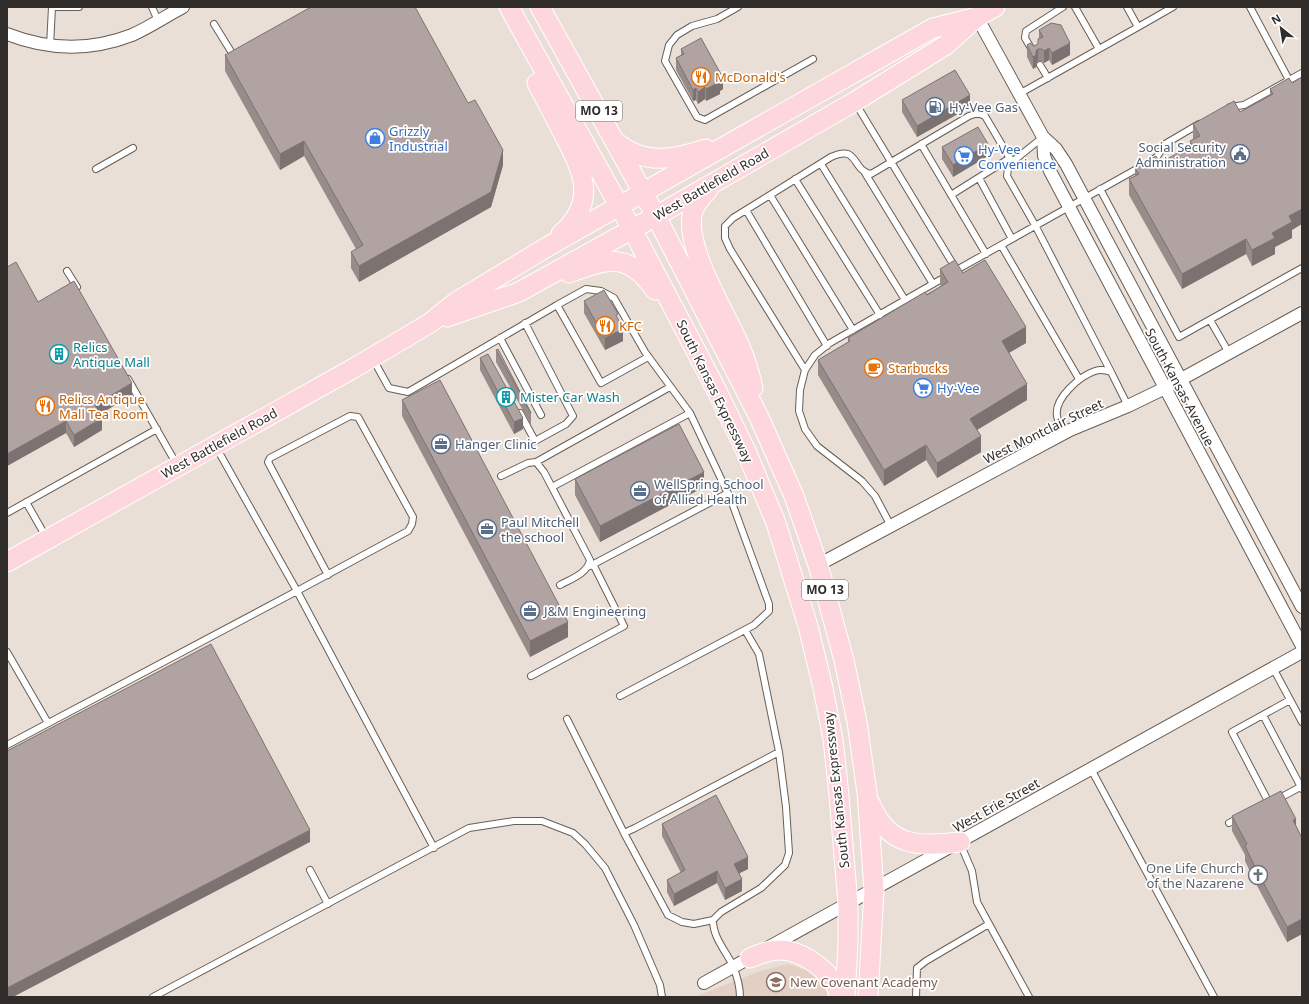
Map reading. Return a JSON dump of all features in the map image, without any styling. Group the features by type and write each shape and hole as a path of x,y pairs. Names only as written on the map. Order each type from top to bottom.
{"main road":[{"name":"South Kansas Expressway","path":"509,7 620,206 715,387 746,451 776,523 810,634 833,739 848,905 848,944 845,997"},
{"path":"509,7 524,55 578,161 584,183 583,200 577,215 563,232 547,247"},
{"name":"South Kansas Expressway","path":"540,7 656,216 759,417 794,496 818,565 844,660 857,722 867,793 874,890 868,997"},
{"name":"West Battlefield Road","path":"430,322 519,292 656,216 854,102 946,46 977,18 996,7"},
{"name":"West Battlefield Road","path":"7,562 372,357 430,322 456,302 547,247 933,28 977,18"},
{"path":"616,142 628,152 642,157 671,158 711,147 766,123"},
{"path":"720,180 706,192 695,207 692,215 693,234 699,258 705,273 740,345 752,384 759,417"},
{"path":"519,292 602,263 612,261 628,264 642,273 655,290 715,387"},
{"path":"867,793 873,809 883,825 902,840 915,844 928,845 960,842"},
{"path":"750,958 763,953 780,950 797,954 812,962 826,974 836,986 841,997"}],"street":[{"path":"7,34 22,40 50,46 81,47 115,41 133,34 183,7"},
{"name":"South Kansas Avenue","path":"977,18 1042,137 1056,149 1066,164 1302,607"},
{"name":"South Kansas Avenue","path":"1042,137 1044,156 1050,171 1302,646"},
{"name":"West Montclair Street","path":"818,565 1063,434 1128,406 1181,380 1302,313"},
{"name":"West Erie Street","path":"704,983 848,905 1302,652"}],"lane":[{"path":"50,46 52,8 79,7"},
{"path":"152,7 158,21"},
{"path":"738,7 717,19 692,26 677,35 669,45 665,61 697,117 704,120 813,59"},
{"path":"1034,53 1025,38 1026,31 1063,7"},
{"path":"1075,7 1099,49"},
{"path":"1127,7 1138,27"},
{"path":"1019,94 1173,7"},
{"path":"1250,7 1289,80"},
{"path":"214,24 235,58"},
{"path":"1040,65 1048,78"},
{"path":"1224,111 1231,107 1244,105 1302,73"},
{"path":"854,102 957,270"},
{"path":"865,173 871,174 970,116 978,113 985,116 1011,160 1008,169 1008,176 1035,225 1128,406"},
{"path":"891,526 875,496 862,481 817,446 804,429 799,411 800,390 805,370 815,355 853,330 1068,206 1157,157 1165,144 1206,121"},
{"path":"951,195 1011,160 1042,137"},
{"path":"921,144 986,254"},
{"path":"96,169 133,148"},
{"path":"805,370 725,238 726,226 733,218 842,152 849,154 865,173 933,284"},
{"path":"821,164 905,300"},
{"path":"979,178 1012,239"},
{"path":"795,180 880,315"},
{"path":"1100,189 1179,337 1302,268"},
{"path":"770,195 853,330"},
{"path":"746,210 827,346"},
{"path":"1001,245 1079,379"},
{"path":"67,271 79,291"},
{"path":"372,357 389,388 408,392 586,289 601,291 614,298 648,358 690,413 728,493 768,604 769,611 754,625 620,696"},
{"path":"557,305 601,384 648,358"},
{"path":"1210,320 1229,353"},
{"path":"517,408 535,441 566,424 573,416 525,323"},
{"path":"500,338 541,415"},
{"path":"483,348 487,355"},
{"path":"1063,434 1056,415 1059,402 1066,392 1079,379 1095,371 1103,370 1111,372"},
{"path":"124,371 178,466"},
{"path":"501,476 528,463 536,462 670,387"},
{"path":"552,487 690,413"},
{"path":"7,746 297,592 328,575 408,531 412,524 413,517 358,417 350,416 270,458 268,462 328,575"},
{"path":"7,513 157,429"},
{"path":"215,445 297,592 434,848"},
{"path":"531,676 624,626 544,472 536,462"},
{"path":"560,585 584,571 591,565 728,493"},
{"path":"26,502 47,539"},
{"path":"567,719 624,833 668,915 682,922 694,924 713,920 721,912 761,888 785,865 789,853 786,807 779,752 759,654 745,630"},
{"path":"7,652 48,723"},
{"path":"1273,668 1302,722"},
{"path":"1269,803 1232,732 1290,700"},
{"path":"1262,807 1302,787 1263,715"},
{"path":"624,833 779,752"},
{"path":"1091,769 1214,997"},
{"path":"1229,823 1242,816"},
{"path":"152,997 469,828 514,821 542,822 573,833 585,844 605,868 634,925 660,985 662,997"},
{"path":"960,842 972,871 977,902 1029,997"},
{"path":"310,870 328,904"},
{"path":"713,920 713,928 716,938 733,967 740,988 740,997"},
{"path":"916,997 917,968 926,961 989,924"}],"shaded area":[{"name":"New Covenant Academy","path":"788,964 812,972 827,992 826,997 695,997 760,971"}],"building":[{"name":"Grizzly Industrial","path":"311,7 415,7 468,103 475,100 503,150 491,192 359,266 351,252 363,245 304,141 280,154 225,55"},
{"path":"1051,23 1061,25 1070,43 1052,53 1049,48 1044,51 1042,49 1038,49 1036,51 1036,55 1033,57 1027,45 1030,43 1034,46 1038,44 1038,39 1043,37 1039,30"},
{"path":"701,38 723,78 719,80 720,82 706,89 705,87 698,92 696,88 693,90 676,58 684,54 681,49"},
{"path":"955,70 970,95 917,126 902,100"},
{"path":"1302,77 1302,209 1289,216 1292,222 1272,233 1275,238 1252,250 1246,239 1182,274 1129,179 1139,174 1135,168 1156,156 1160,163 1192,145 1190,141 1200,136 1193,124 1234,101 1240,112 1273,94 1270,89 1289,78 1292,83"},
{"path":"978,127 988,144 953,165 942,147"},
{"name":"Hy-Vee","path":"955,260 963,273 985,260 1026,327 1002,341 1027,384 970,419 981,436 937,463 926,445 884,470 818,360 850,341 848,338 925,292 927,295 948,282 940,269"},
{"name":"Relics Antique Mall","path":"16,262 38,302 74,281 132,383 95,405 102,418 74,435 66,421 7,454 7,267"},
{"path":"604,290 618,314 616,315 623,329 605,338 584,301"},
{"path":"498,349 531,413 496,350"},
{"path":"488,354 523,418 514,422 480,358"},
{"path":"440,380 568,622 530,641 402,400"},
{"name":"WellSpring School of Allied Health","path":"679,424 704,472 600,526 575,479"},
{"path":"211,644 310,830 7,988 7,751"},
{"path":"1281,791 1296,819 1293,820 1302,838 1302,919 1287,927 1254,865 1245,846 1247,844 1232,816"},
{"path":"716,795 748,857 734,864 742,879 725,888 717,871 674,894 667,880 685,870 662,824"}],"place":[{"name":"McDonald's","path":"701,77"},
{"name":"Hy-Vee Gas","path":"935,107"},
{"name":"Grizzly Industrial","path":"375,138"},
{"name":"Social Security Administration","path":"1240,154"},
{"name":"Hy-Vee Convenience","path":"964,156"},
{"name":"KFC","path":"605,326"},
{"name":"Relics Antique Mall","path":"59,354"},
{"name":"Starbucks","path":"874,368"},
{"name":"Hy-Vee","path":"923,388"},
{"name":"Mister Car Wash","path":"506,397"},
{"name":"Relics Antique Mall Tea Room","path":"45,406"},
{"name":"Hanger Clinic","path":"441,444"},
{"name":"WellSpring School of Allied Health","path":"640,491"},
{"name":"Paul Mitchell the school","path":"487,529"},
{"name":"J&M Engineering","path":"530,611"},
{"name":"One Life Church of the Nazarene","path":"1258,875"},
{"name":"New Covenant Academy","path":"776,982"}]}
